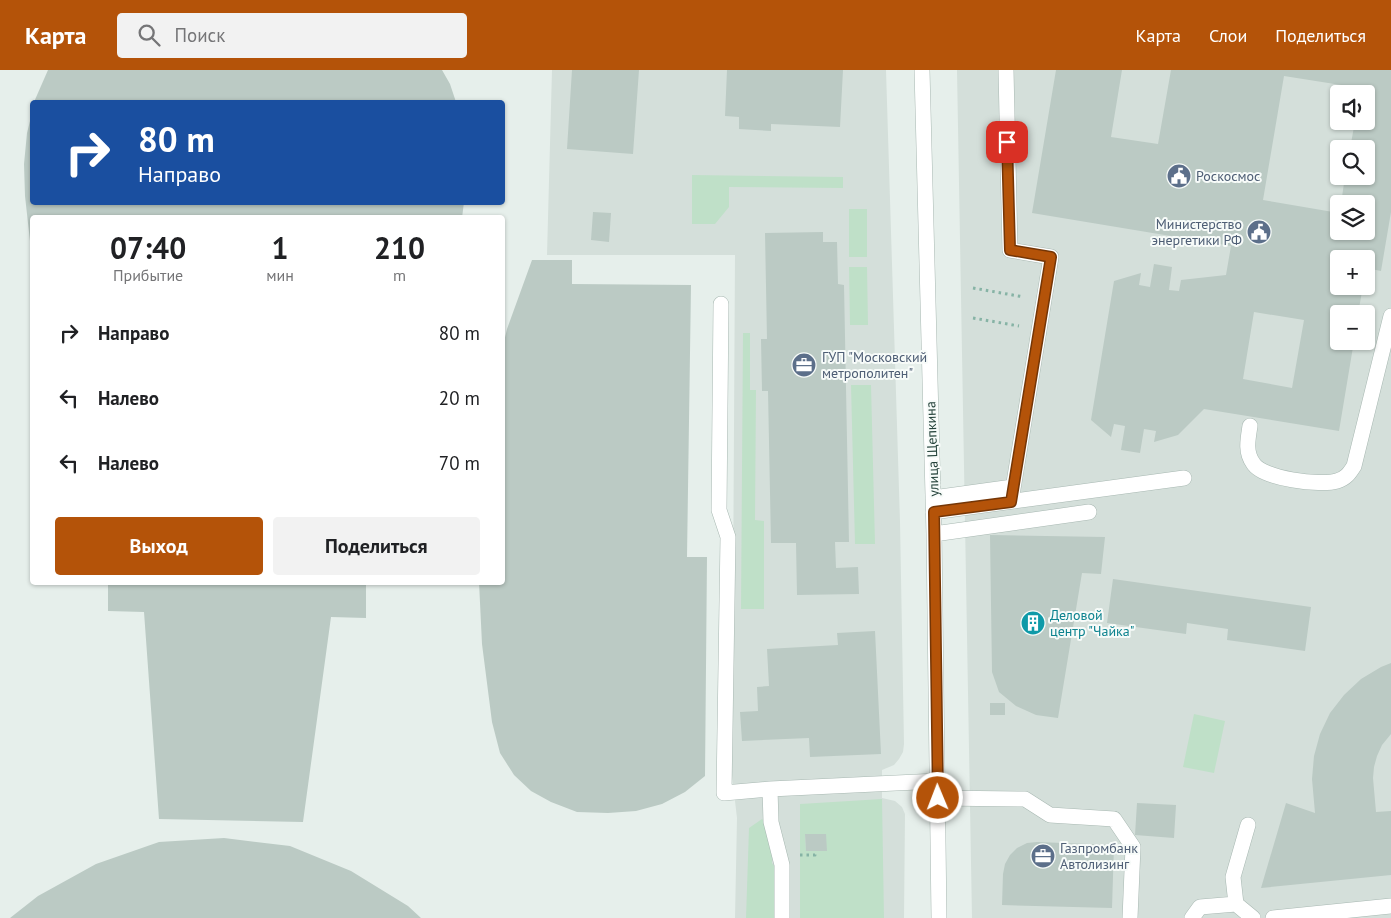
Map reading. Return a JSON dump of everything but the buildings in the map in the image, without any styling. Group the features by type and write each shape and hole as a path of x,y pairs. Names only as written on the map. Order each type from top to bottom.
{"street":[{"name":"улица Щепкина","path":"922,70 934,534 939,918"},
{"path":"1006,70 1010,250 1051,257 1012,494"},
{"path":"721,304 719,510 728,537 724,792 938,782"},
{"path":"1250,426 1248,453 1253,465 1267,474 1284,479 1316,482 1335,482 1347,476 1354,466 1391,316"},
{"path":"933,505 1012,494 1184,478"},
{"path":"934,534 1089,512"},
{"path":"770,789 771,822 782,865 782,918"},
{"path":"938,798 1025,799 1050,815 1114,819 1133,847 1130,918"},
{"path":"1248,824 1233,877 1236,904 1253,918"},
{"path":"1192,918 1200,907 1236,904"},
{"path":"1273,918 1391,906"}],"path":[{"path":"973,288 1031,299"},
{"path":"973,318 1026,328"}],"shaded area":[{"path":"552,70 886,70 900,522 904,744 903,752 894,765 882,770 882,798 895,801 902,807 905,814 904,918 735,918 737,818 732,775 735,255 547,255"},
{"path":"957,70 1391,70 1391,918 972,918"}],"green space":[{"path":"692,175 843,177 843,188 729,187 729,207 715,224 692,224"},
{"path":"849,209 867,209 867,257 849,257"},
{"path":"849,267 867,267 868,325 850,325"},
{"path":"743,333 750,333 750,390 756,390 755,520 764,521 764,609 741,609"},
{"path":"851,385 871,385 875,544 855,544"},
{"path":"1194,714 1225,721 1214,773 1183,767"},
{"path":"882,799 884,918 800,918 800,804","holes":["805,834 826,834 826,851 806,851"]},
{"path":"762,819 773,830 772,863 781,876 789,918 746,918 749,828"}],"place":[{"name":"Роскосмос","path":"1179,176"},
{"name":"Министерство энергетики РФ","path":"1259,232"},
{"name":"ГУП \"Московский метрополитен\"","path":"804,365"},
{"name":"Деловой центр \"Чайка\"","path":"1033,623"},
{"name":"Газпромбанк Автолизинг","path":"1043,856"}],"route":[{"path":"938,798 934,512 1011,502 1051,257 1010,250 1007,142"}]}
